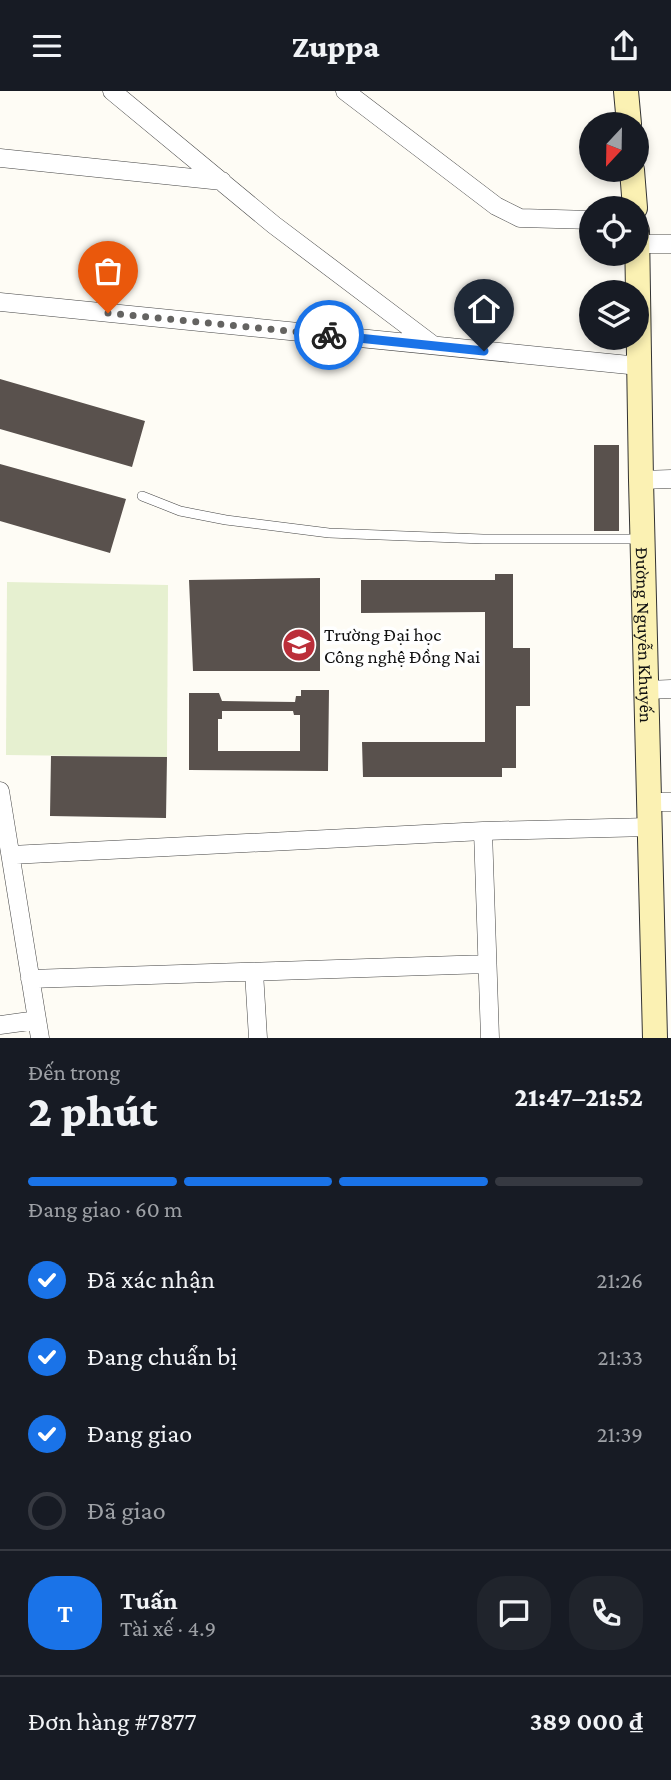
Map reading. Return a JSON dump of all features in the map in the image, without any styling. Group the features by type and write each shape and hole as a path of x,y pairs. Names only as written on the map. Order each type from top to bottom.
{"street":[{"path":"112,91 274,225 433,345"},
{"path":"345,91 496,206 520,218 579,220"},
{"path":"626,91 628,112"},
{"path":"0,158 222,181"},
{"path":"649,244 671,244"},
{"name":"Đường Nguyễn Khuyến","path":"638,266 640,480 646,690 660,802 650,827 662,976 655,1038"},
{"path":"0,302 639,366"},
{"path":"640,480 671,479"},
{"path":"646,690 671,689"},
{"path":"0,792 12,855 8,885 30,979 38,1029 0,1025"},
{"path":"12,855 483,831 650,827"},
{"path":"483,831 490,1038"},
{"path":"30,979 487,964"},
{"path":"254,972 258,1038"}],"lane":[{"path":"142,496 180,511 226,520 329,533 483,539 642,539"}],"green space":[{"path":"7,582 168,585 167,757 6,755"}],"building":[{"path":"0,379 145,421 132,467 0,429"},
{"path":"594,445 619,445 619,531 594,531"},
{"path":"0,464 126,499 110,553 0,521"},
{"path":"495,574 513,574 513,648 530,648 530,706 516,706 516,768 502,768 502,777 363,777 362,742 485,742 485,612 361,613 361,580 495,580"},
{"path":"320,578 320,671 193,671 189,580"},
{"path":"301,690 329,690 328,771 189,770 189,693 219,693 222,701 295,702 296,696 301,696","holes":["222,711 293,711 294,715 300,715 300,751 218,751 218,719 222,719"]},
{"path":"51,756 167,757 166,818 50,816"}],"way so far":[{"path":"108,313 329,335"}],"place":[{"name":"Trường Đại học Công nghệ Đồng Nai","path":"299,645"}],"route":[{"path":"329,335 484,351"}]}
